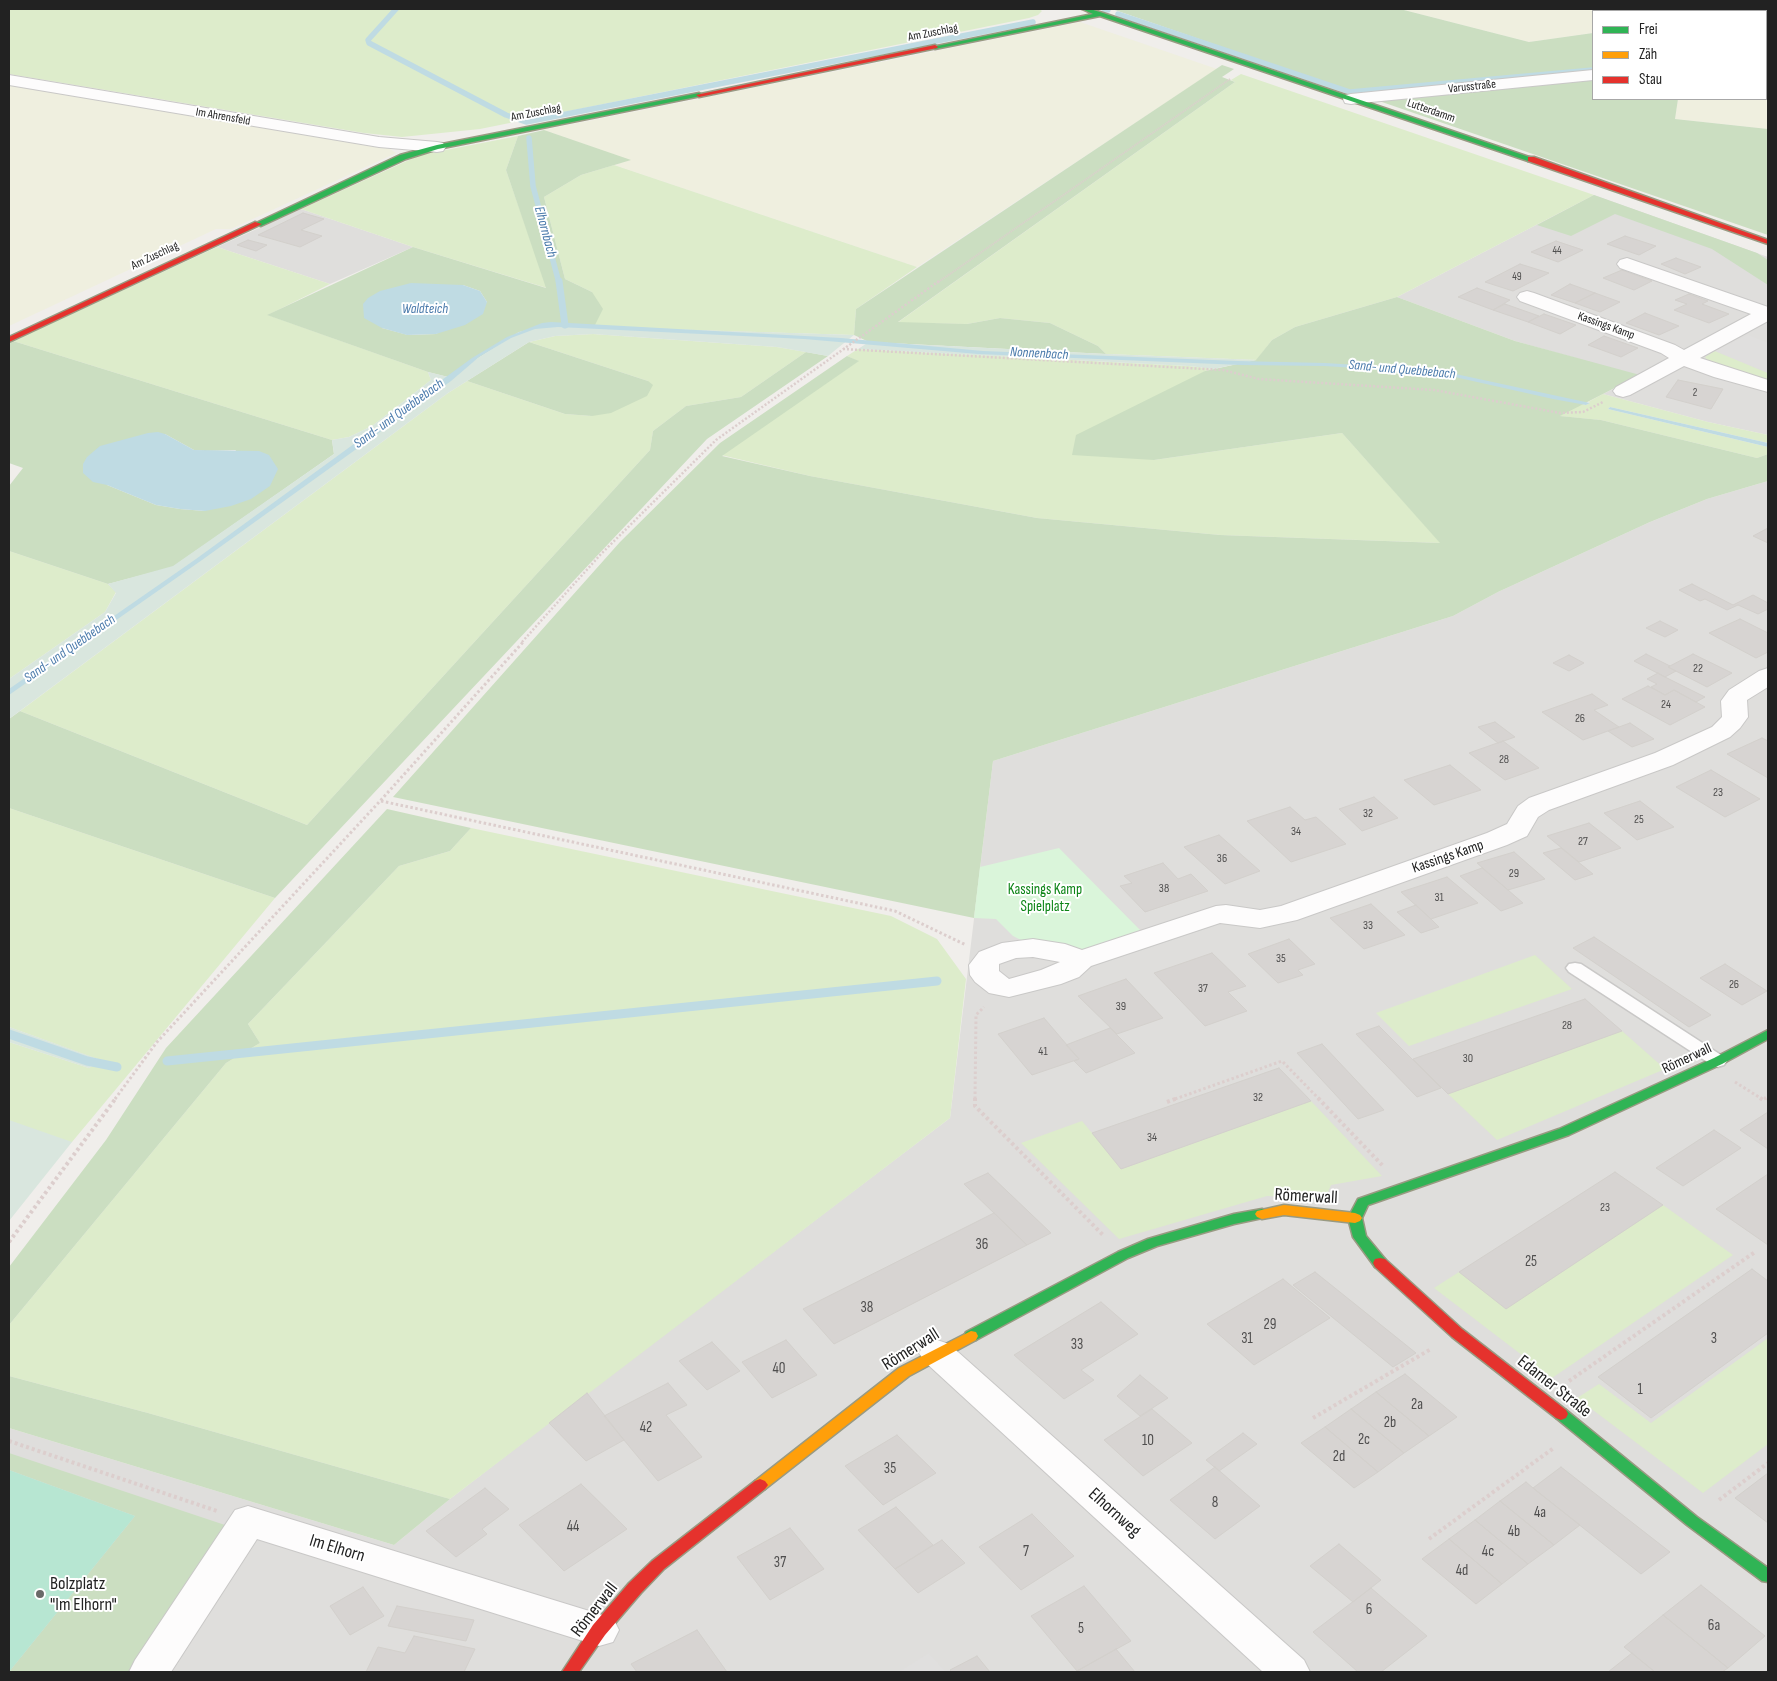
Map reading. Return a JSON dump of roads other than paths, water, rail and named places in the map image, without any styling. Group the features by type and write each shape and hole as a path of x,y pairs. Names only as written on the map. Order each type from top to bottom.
{"street":[{"name":"Lutterdamm","path":"1085,9 1586,178 1768,242"},
{"name":"Am Zuschlag","path":"9,340 373,169 403,157 437,147 1101,14"},
{"name":"Varusstraße","path":"1351,99 1592,75"},
{"name":"Im Ahrensfeld","path":"9,80 379,142 437,147"},
{"path":"1627,264 1768,313"},
{"name":"Kassings Kamp","path":"1527,297 1668,349 1683,359 1721,374 1768,386"},
{"path":"1623,391 1768,313"},
{"name":"Kassings Kamp","path":"1009,988 1051,977 1069,970 1081,960 1216,915 1226,914 1260,919 1286,914 1497,840 1516,830 1528,812 1540,804 1664,760 1721,732 1735,717 1734,700 1738,695 1768,676"},
{"name":"Römerwall","path":"570,1672 599,1630 635,1588 658,1565 904,1372 937,1353 1123,1255 1153,1242 1257,1214 1284,1210 1355,1218 1363,1202 1403,1186 1467,1167 1564,1132 1713,1063 1768,1034"},
{"name":"Edamer Straße","path":"1355,1218 1360,1237 1380,1263 1457,1334 1580,1429 1692,1520 1768,1576"},
{"name":"Elhornweg","path":"937,1353 1290,1672"},
{"name":"Im Elhorn","path":"149,1672 248,1521 599,1630"}],"lane":[{"path":"1575,968 1713,1063"}],"water":[{"name":"Waldteich","path":"411,283 463,285 480,291 487,302 483,314 465,325 436,334 407,335 382,328 364,318 363,304 368,298 380,291"},
{"path":"542,323 841,338 983,351 1325,363 1437,370 1590,403 1586,405 1553,399 1437,373 1324,366 1241,365 978,354 804,339 558,327 535,329 511,338 479,357 451,381 202,560 9,695 9,689 196,559 472,358 507,337"},
{"path":"1610,407 1768,443 1768,447 1608,409"},
{"path":"158,432 194,450 259,451 269,455 278,469 270,486 251,499 231,506 205,511 156,505 107,485 93,482 83,473 83,464 87,457 100,446"}],"waterway":[{"path":"396,9 368,40 369,43 506,115 526,122 1033,22"},
{"path":"1104,9 1108,10"},
{"path":"1118,14 1350,92 1592,70"},
{"name":"Elhornbach","path":"529,138 533,186 559,283"},
{"name":"Elhornbach","path":"559,281 565,325"},
{"path":"167,1061 937,981"},
{"path":"9,1034 87,1061 117,1067"}],"place":[{"name":"Bolzplatz \"Im Elhorn\"","path":"40,1594"}],"water label":[{"name":"Nonnenbach","path":"1039,354"},
{"name":"Sand- und Quebbebach","path":"1402,370"},
{"name":"Sand- und Quebbebach","path":"399,414"},
{"name":"Sand- und Quebbebach","path":"70,649"}],"park label":[{"name":"Kassings Kamp Spielplatz","path":"1045,898"}]}
